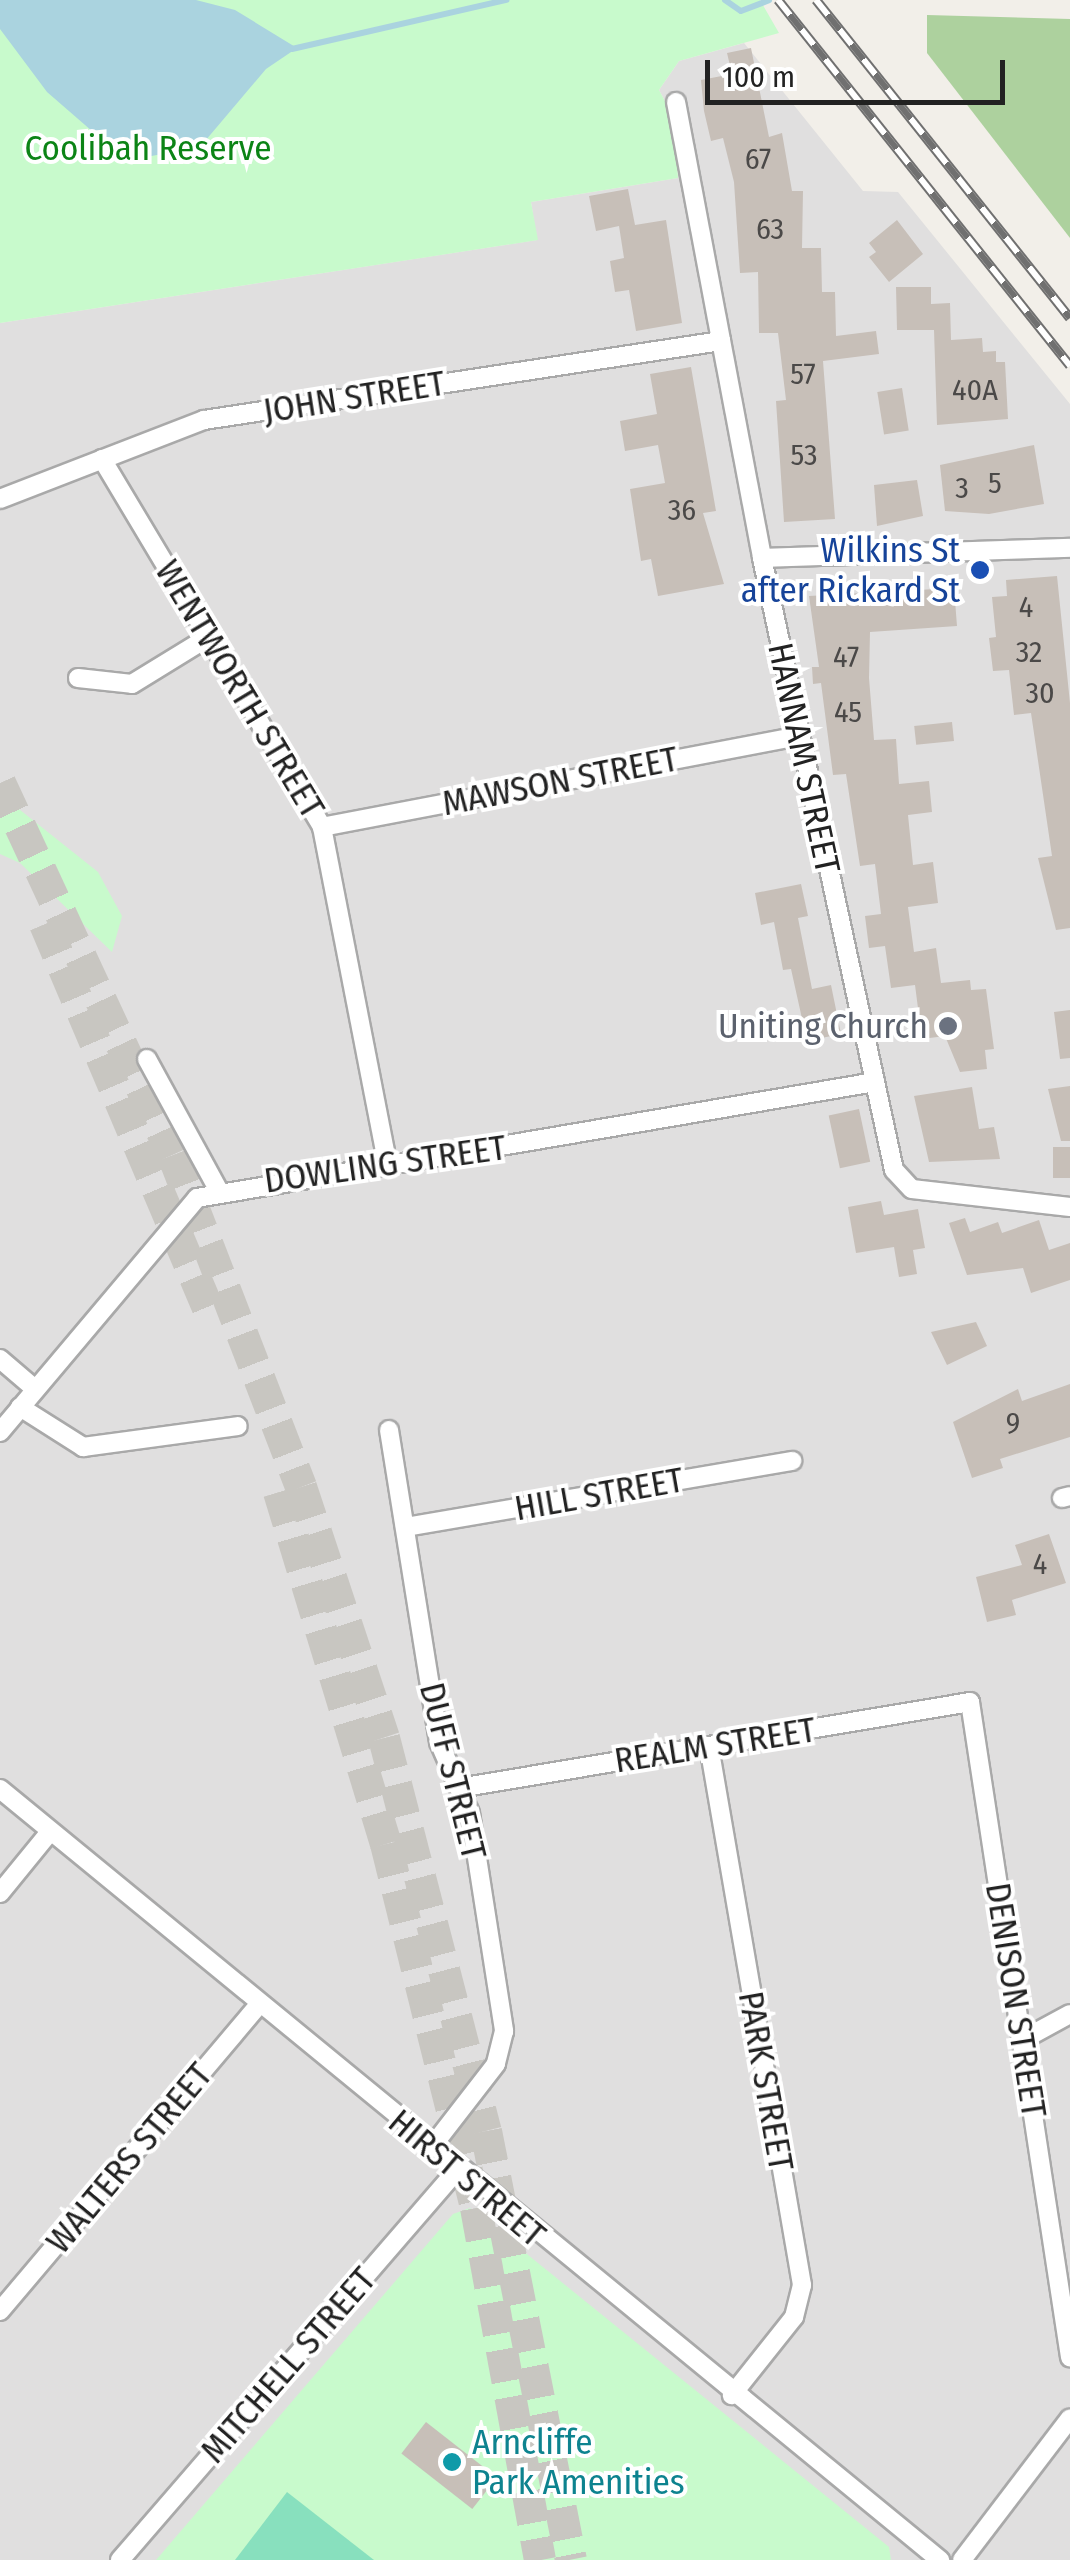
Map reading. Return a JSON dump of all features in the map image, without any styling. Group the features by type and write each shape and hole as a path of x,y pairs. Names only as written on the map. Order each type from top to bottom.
{"street":[{"name":"HANNAM STREET","path":"676,102 762,558 894,1170 905,1186 1070,1207"},
{"name":"JOHN STREET","path":"0,500 204,420 721,341"},
{"name":"WENTWORTH STREET","path":"102,459 322,826 388,1167"},
{"path":"762,558 1070,548"},
{"path":"78,678 132,684 210,636"},
{"name":"MAWSON STREET","path":"322,826 799,736"},
{"path":"147,1059 219,1191"},
{"name":"DOWLING STREET","path":"0,1432 185,1207 219,1191 388,1167 875,1082"},
{"path":"0,1358 34,1388"},
{"path":"20,1407 83,1447 238,1426"},
{"name":"DUFF STREET","path":"389,1430 439,1742 459,1788 504,2048 431,2148"},
{"name":"HILL STREET","path":"405,1527 792,1461"},
{"name":"REALM STREET","path":"459,1788 970,1702"},
{"name":"DENISON STREET","path":"970,1702 1070,2357"},
{"name":"PARK STREET","path":"709,1746 802,2285 794,2317 732,2395"},
{"name":"HIRST STREET","path":"0,1789 930,2557"},
{"path":"0,1893 50,1833"},
{"name":"WALTERS STREET","path":"0,2312 259,2005"},
{"path":"1024,2039 1070,2014"},
{"name":"MITCHELL STREET","path":"120,2560 457,2170"},
{"path":"962,2560 1069,2422"}],"shaded area":[{"path":"744,43 863,191 898,192 1070,404 1070,2560 0,2560 0,323 537,240 531,202 678,178 674,118 659,90 679,61"}],"green space":[{"name":"Coolibah Reserve","path":"0,0 760,0 779,33 679,61 659,90 674,118 678,178 531,202 538,240 0,323"},
{"path":"927,15 1070,19 1070,238 927,53"},
{"path":"0,794 98,872 122,916 112,952 20,863 0,854"},
{"path":"470,2208 889,2547 891,2560 156,2560 453,2214"},
{"path":"287,2492 374,2560 235,2560"}],"water":[{"path":"0,0 196,0 235,10 297,48 266,69 200,147 146,157 115,151 47,92 0,29"}],"building":[{"path":"751,48 769,137 782,133 792,191 803,191 802,248 821,248 822,292 835,292 836,336 876,331 879,354 823,361 835,519 784,522 776,401 786,400 778,333 759,333 758,272 740,273 734,182 723,138 711,141 704,111 701,80 732,74 727,53"},
{"path":"628,189 635,225 666,220 682,323 636,331 629,290 615,292 610,261 624,258 619,226 596,231 589,196"},
{"path":"897,220 923,254 889,282 869,257 876,252 869,243"},
{"path":"896,287 931,287 931,304 950,303 951,340 982,338 983,352 996,351 996,362 1005,362 1008,419 937,425 934,330 897,330"},
{"path":"691,367 716,511 703,513 724,584 658,596 651,559 641,561 630,489 665,483 658,445 625,451 620,421 657,414 650,374"},
{"path":"902,388 909,430 884,434 877,392"},
{"path":"1034,445 1044,504 989,514 945,511 940,465"},
{"path":"917,480 923,516 877,526 874,485"},
{"path":"1057,576 1070,703 1070,928 1056,930 1038,858 1052,856 1031,713 1014,715 1009,670 993,671 989,638 996,637 992,597 1007,596 1006,580"},
{"path":"954,588 957,626 870,632 869,678 874,740 896,739 899,784 929,781 932,812 908,815 913,865 933,862 938,903 908,907 914,952 936,948 941,983 970,980 971,990 986,989 994,1049 985,1050 987,1069 960,1072 945,1036 922,1039 915,985 891,988 885,946 869,948 865,916 881,914 875,864 860,866 846,774 833,775 821,683 813,684 812,667 819,667 809,596"},
{"path":"952,722 954,741 916,745 914,726"},
{"path":"801,884 808,916 798,918 812,989 831,985 841,1034 807,1041 791,969 783,970 774,922 761,925 755,893"},
{"path":"1070,1010 1070,1058 1060,1059 1054,1012"},
{"path":"1070,1086 1070,1141 1061,1141 1048,1089"},
{"path":"972,1087 979,1129 994,1127 1000,1159 929,1162 914,1096"},
{"path":"859,1109 870,1162 840,1168 829,1115"},
{"path":"1053,1147 1070,1147 1070,1178 1053,1178"},
{"path":"881,1201 884,1215 918,1209 925,1248 913,1250 917,1274 899,1277 894,1247 856,1253 848,1207"},
{"path":"965,1218 970,1232 998,1222 1002,1233 1039,1220 1049,1250 1070,1243 1070,1280 1031,1293 1023,1268 967,1275 949,1223"},
{"path":"976,1322 987,1346 947,1365 931,1332"},
{"path":"1070,1384 1070,1437 1000,1459 1003,1468 972,1478 953,1422 1018,1389 1022,1401"},
{"path":"1049,1534 1066,1583 1012,1600 1016,1615 987,1622 976,1577 1022,1565 1015,1545"},
{"name":"Arncliffe Park Amenities","path":"426,2422 497,2477 472,2509 401,2454"}],"waterway":[{"path":"292,49 506,0"},
{"path":"725,0 741,11 769,0"}],"tunnel":[{"path":"0,783 173,1155 301,1487 384,1738 486,2131 571,2560"},
{"path":"45,924 211,1316"},
{"path":"279,1492 386,1844 476,2208 540,2560"}],"railway":[{"path":"778,0 1070,366"},
{"path":"816,0 1070,318"}],"place":[{"name":"Wilkins St after Rickard St","path":"980,570"},
{"name":"Uniting Church","path":"948,1026"},
{"name":"Arncliffe Park Amenities","path":"452,2462"}]}
